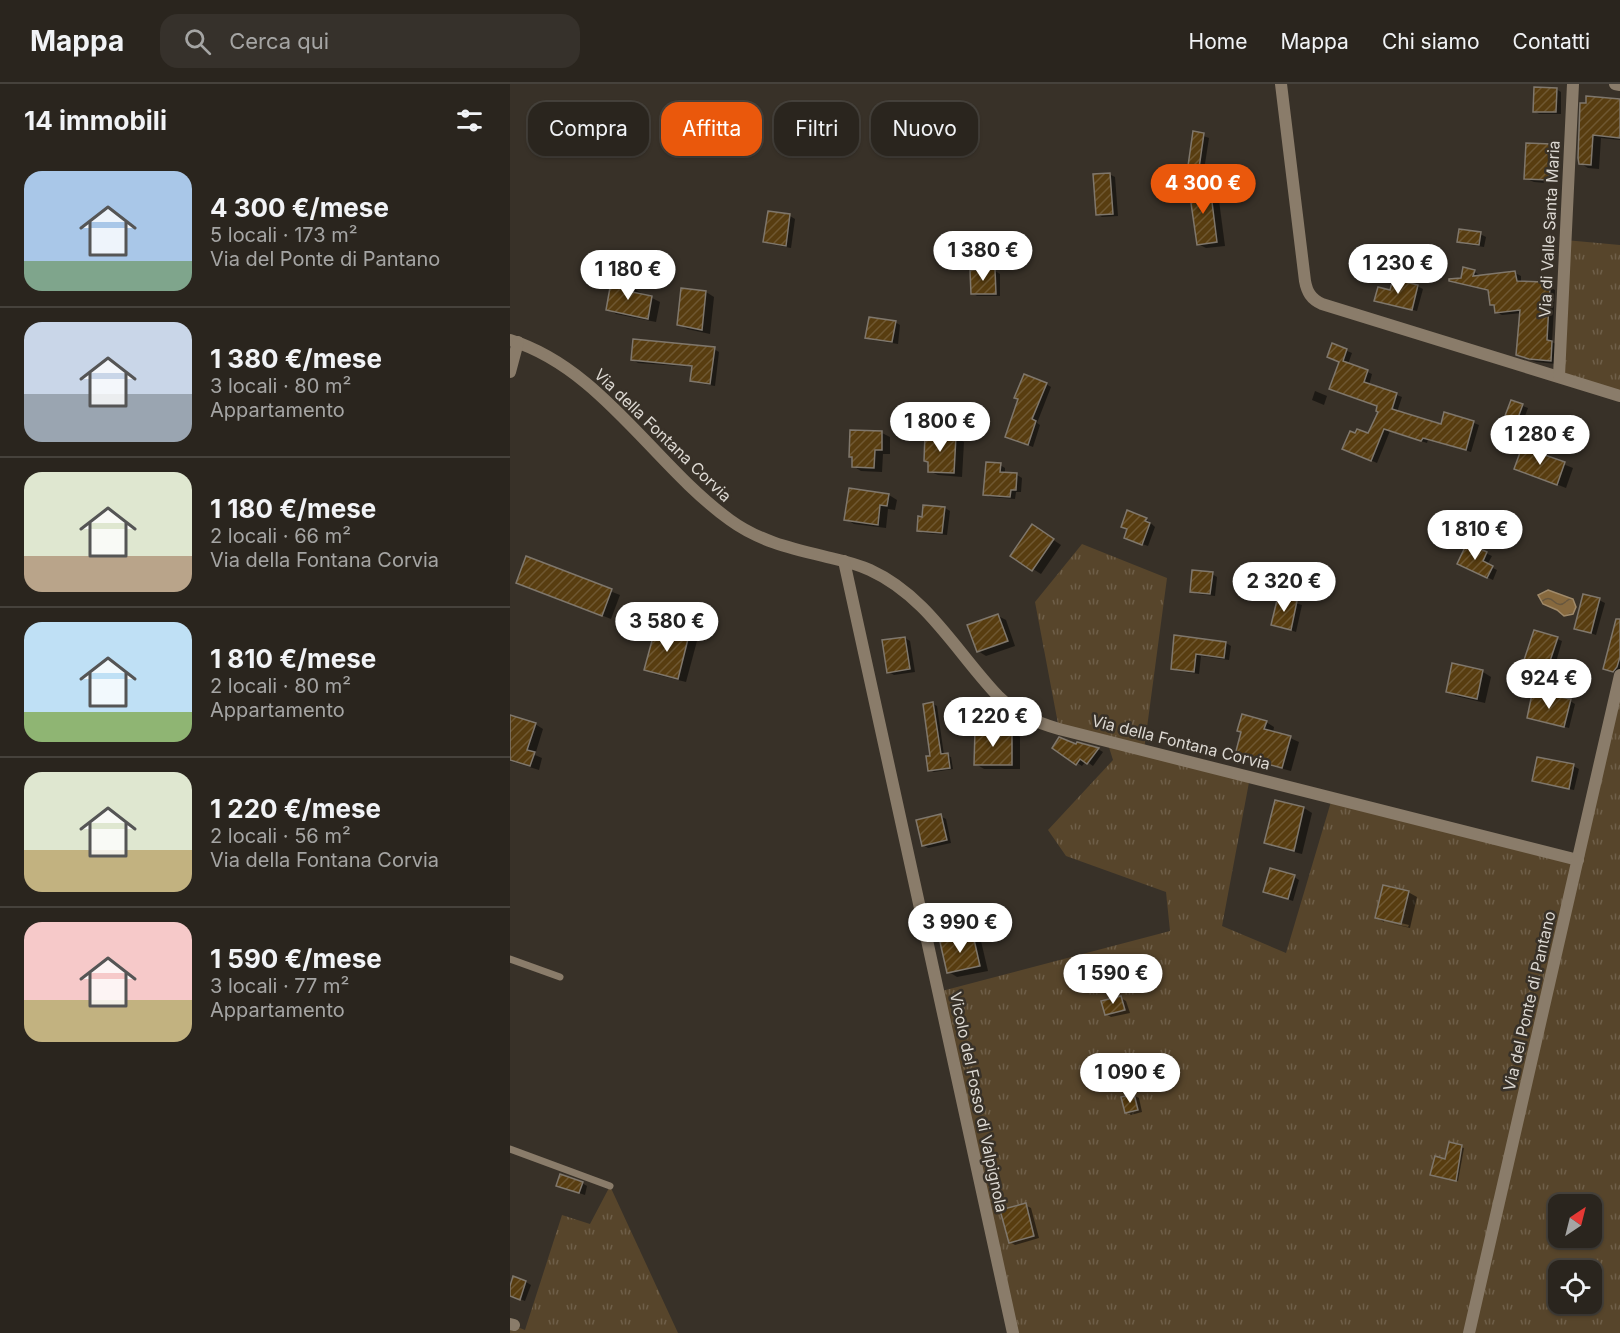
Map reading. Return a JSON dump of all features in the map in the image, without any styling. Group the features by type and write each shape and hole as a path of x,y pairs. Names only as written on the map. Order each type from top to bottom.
{"street":[{"path":"1281,84 1306,284 1313,300 1620,396"},
{"name":"Via di Valle Santa Maria","path":"1559,376 1573,84"},
{"path":"1615,84 1620,85"},
{"path":"510,372 514,341"},
{"name":"Via della Fontana Corvia","path":"514,341 549,356 574,373 693,490 737,525 774,544 844,561 876,573 908,593 930,614 998,696 1010,707 1032,720 1059,729 1578,860"},
{"name":"Vicolo del Fosso di Valpignola","path":"844,561 1013,1333"},
{"name":"Via del Ponte di Pantano","path":"1469,1333 1620,675"}],"lane":[{"path":"510,959 560,977"},
{"path":"510,1149 610,1186"}],"green space":[{"path":"1565,240 1620,245 1620,396 1559,376"},
{"path":"1082,544 1167,578 1144,750 1250,777 1222,926 1286,953 1333,795 1578,860 1620,675 1620,1333 1013,1333 938,992 1170,931 1166,892 1066,856 1048,830 1113,760 1107,741 1059,729 1035,602"},
{"path":"610,1186 678,1333 510,1333 510,1324 525,1330 562,1215 590,1224"}],"water":[{"path":"1548,590 1573,599 1576,607 1573,614 1564,616 1543,604 1538,595"}],"building":[{"path":"1534,87 1557,88 1556,112 1533,112"},
{"path":"1586,96 1620,99 1620,138 1593,135 1591,165 1579,164 1578,158 1580,103 1586,103"},
{"path":"1193,131 1204,133 1199,168 1188,166"},
{"path":"1526,143 1551,144 1549,180 1524,179"},
{"path":"1110,173 1113,214 1096,215 1093,174"},
{"path":"1210,186 1217,242 1197,245 1189,189"},
{"path":"768,211 790,214 786,246 763,242"},
{"path":"1459,229 1481,232 1479,245 1457,242"},
{"path":"1463,267 1475,270 1473,276 1515,271 1517,281 1543,282 1543,285 1550,286 1547,340 1552,341 1551,361 1516,355 1520,310 1495,313 1494,305 1490,305 1488,290 1449,281 1449,279 1461,278"},
{"path":"995,269 996,294 971,294 970,270"},
{"path":"1393,279 1418,285 1412,310 1374,301 1378,287 1390,290"},
{"path":"611,282 634,287 632,292 652,296 648,319 606,310"},
{"path":"681,288 706,291 702,330 677,325"},
{"path":"869,317 896,321 892,342 865,338"},
{"path":"633,339 715,347 710,384 690,381 692,366 631,360"},
{"path":"1332,343 1347,349 1343,361 1368,370 1364,382 1397,393 1392,409 1441,424 1444,412 1474,421 1466,450 1423,438 1421,441 1384,429 1371,461 1342,449 1350,431 1355,433 1357,429 1368,433 1378,412 1376,411 1377,406 1329,389 1339,362 1327,357"},
{"path":"1024,374 1047,383 1032,419 1036,421 1028,445 1005,437 1018,399 1014,398"},
{"path":"1511,400 1523,404 1515,426 1503,421"},
{"path":"850,430 882,431 882,450 875,450 874,468 852,467 852,457 849,457"},
{"path":"925,434 956,436 954,473 928,472 928,462 924,461"},
{"path":"1522,447 1565,462 1557,485 1514,469"},
{"path":"986,462 1001,463 1000,472 1017,473 1016,490 1011,490 1010,497 983,495"},
{"path":"849,488 889,494 887,506 880,505 878,525 844,520"},
{"path":"923,505 945,507 942,533 917,531 918,516 922,517"},
{"path":"1127,510 1147,518 1145,521 1150,523 1142,545 1124,538 1127,529 1121,527"},
{"path":"1032,524 1054,539 1032,571 1010,556"},
{"path":"1467,543 1487,552 1483,561 1493,566 1487,578 1457,564"},
{"path":"526,556 612,589 602,616 516,583"},
{"path":"1192,570 1213,572 1210,594 1190,592"},
{"path":"1583,594 1600,598 1591,633 1574,629"},
{"path":"1278,596 1297,601 1291,630 1271,625"},
{"path":"998,614 1008,641 977,652 967,625"},
{"path":"1616,619 1620,619 1620,657 1613,672 1603,669"},
{"path":"656,626 689,635 678,679 644,670"},
{"path":"1534,630 1558,637 1548,667 1524,660"},
{"path":"1174,635 1226,642 1224,658 1196,654 1194,672 1171,669"},
{"path":"905,637 910,669 887,673 882,640"},
{"path":"1452,663 1483,670 1477,699 1446,692"},
{"path":"1532,694 1554,699 1554,696 1571,699 1564,727 1527,718"},
{"path":"933,702 941,754 948,753 950,768 928,771 926,756 930,756 923,704"},
{"path":"1242,714 1267,721 1264,729 1291,736 1282,768 1235,755 1241,732 1237,731"},
{"path":"510,715 536,723 527,750 535,752 530,766 510,760"},
{"path":"975,730 1012,731 1012,765 974,765"},
{"path":"1059,737 1076,744 1077,742 1099,748 1087,764 1080,759 1076,765 1052,748"},
{"path":"1537,757 1574,764 1569,789 1532,781"},
{"path":"1275,800 1304,807 1294,851 1264,843"},
{"path":"941,814 947,840 922,846 916,820"},
{"path":"1270,868 1295,875 1288,899 1263,892"},
{"path":"1383,885 1409,891 1401,924 1375,918"},
{"path":"973,935 980,966 947,973 940,942"},
{"path":"1121,996 1125,1010 1105,1015 1101,1001"},
{"path":"1134,1094 1138,1110 1125,1113 1121,1097"},
{"path":"1449,1142 1462,1145 1456,1181 1430,1175 1435,1156 1445,1159"},
{"path":"560,1174 583,1182 579,1193 556,1186"},
{"path":"1026,1203 1034,1236 1009,1243 1000,1210"},
{"path":"513,1276 526,1281 520,1300 510,1296"}]}
